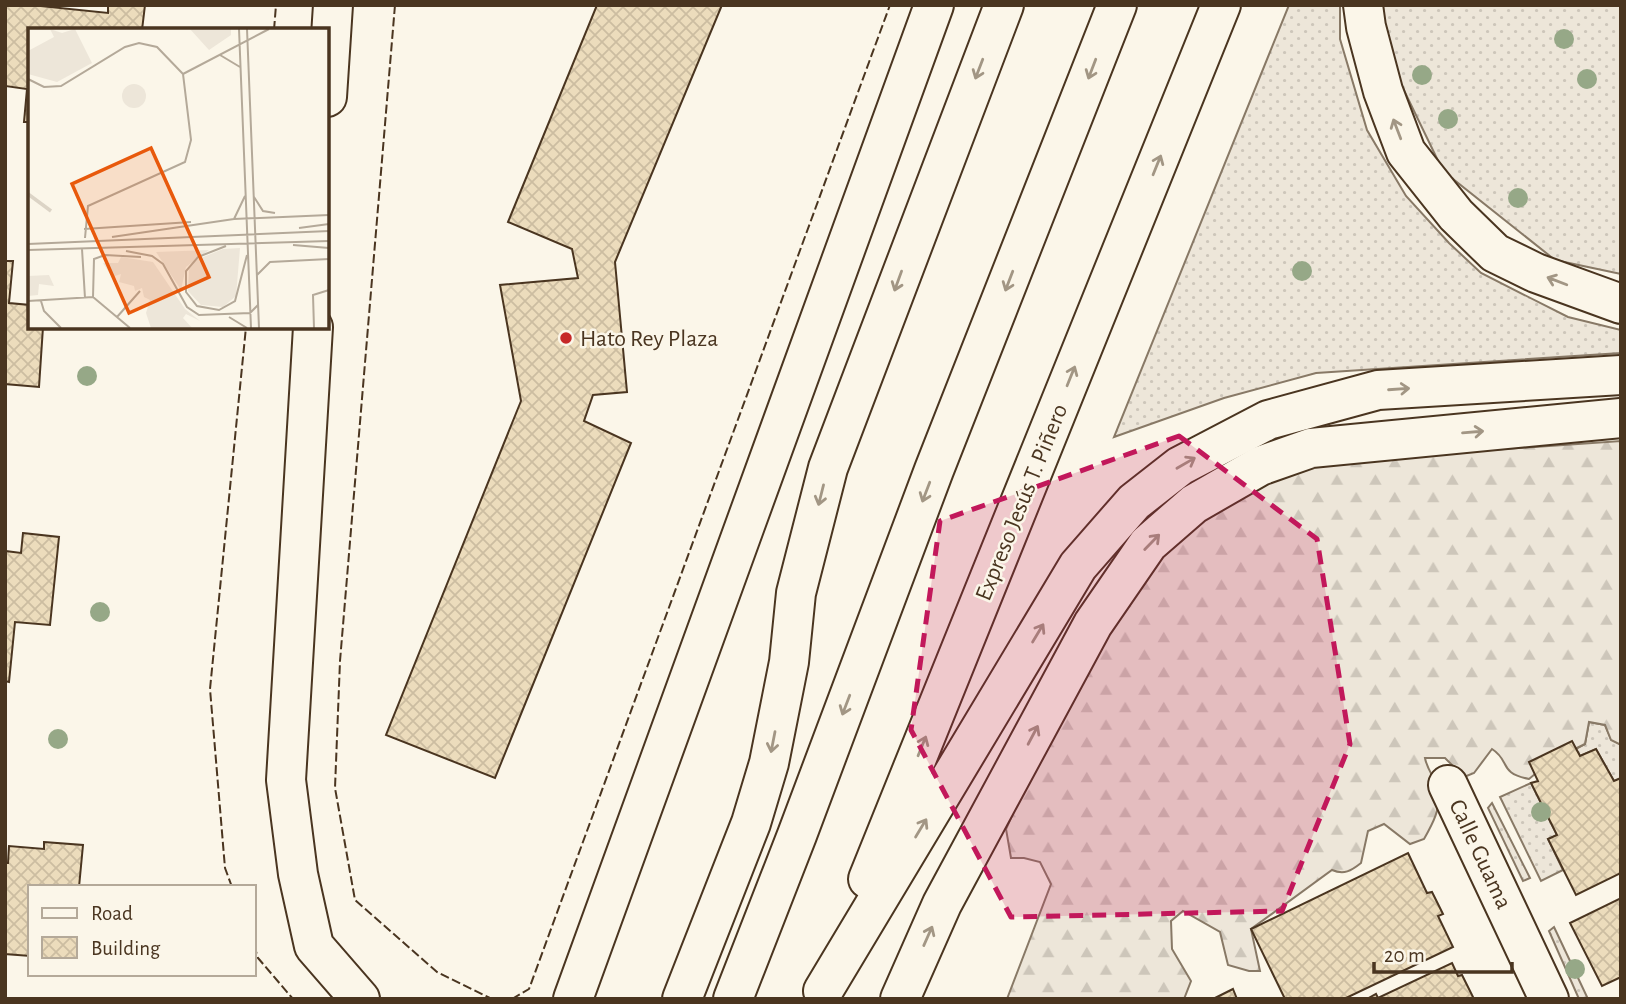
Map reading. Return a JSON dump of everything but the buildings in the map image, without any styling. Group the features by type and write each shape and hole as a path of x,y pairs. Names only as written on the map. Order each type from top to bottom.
{"main road":[{"path":"329,66 333,5"},
{"path":"573,999 934,5"},
{"path":"682,999 751,823 769,763 789,662 796,593 828,468 1004,5"},
{"path":"733,999 934,470 1117,5"},
{"name":"Expreso Jesús T. Piñero","path":"821,995 1222,5"},
{"path":"1363,5 1383,91 1406,152 1456,215 1495,253 1536,273 1621,304"},
{"path":"313,329 286,780 298,874 314,946 360,999"},
{"path":"821,995 1078,566 1134,502 1180,466 1268,420 1378,390 1621,375"},
{"path":"900,999 942,904 1093,624 1148,544 1194,504 1260,466 1311,448 1621,418"},
{"name":"Calle Guama","path":"1448,785 1549,999"}],"highlighted area":[{"path":"1179,436 1317,539 1350,744 1282,911 1011,917 911,730 940,521"}],"green space":[{"path":"1289,5 1340,5 1340,39 1367,130 1406,196 1449,243 1481,273 1568,317 1621,330 1621,353 1316,373 1224,398 1114,437"},
{"path":"1381,5 1621,5 1621,274 1555,260 1443,171 1385,51"},
{"path":"1621,441 1621,745 1611,740 1605,725 1589,722 1585,744 1552,760 1529,779 1509,770 1498,753 1492,749 1474,773 1464,777 1445,758 1425,758 1437,786 1439,803 1436,816 1424,839 1410,844 1384,824 1368,831 1361,863 1347,871 1332,870 1251,929 1260,971 1228,965 1220,932 1183,911 1171,921 1172,949 1191,981 1184,999 1007,999 1051,884 1040,862 1011,858 1006,829 1058,715 1152,556 1205,511 1292,468 1417,455"},
{"path":"1589,722 1605,725 1611,739 1621,745 1621,778 1614,781 1596,749 1580,756 1576,749 1585,744"},
{"path":"1531,783 1557,835 1548,839 1563,870 1541,881 1500,797"},
{"path":"1492,803 1530,878 1523,881 1488,808"},
{"path":"1554,927 1588,999 1579,999 1549,931"}],"fence":[{"path":"274,28 276,5"},
{"path":"395,5 340,661 335,788 355,900 437,972 492,999"},
{"path":"512,999 529,989 890,5"},
{"path":"231,885 225,868 210,689 246,329"},
{"path":"256,952 258,958 293,999"}],"place":[{"name":"Hato Rey Plaza","path":"566,338"}]}
